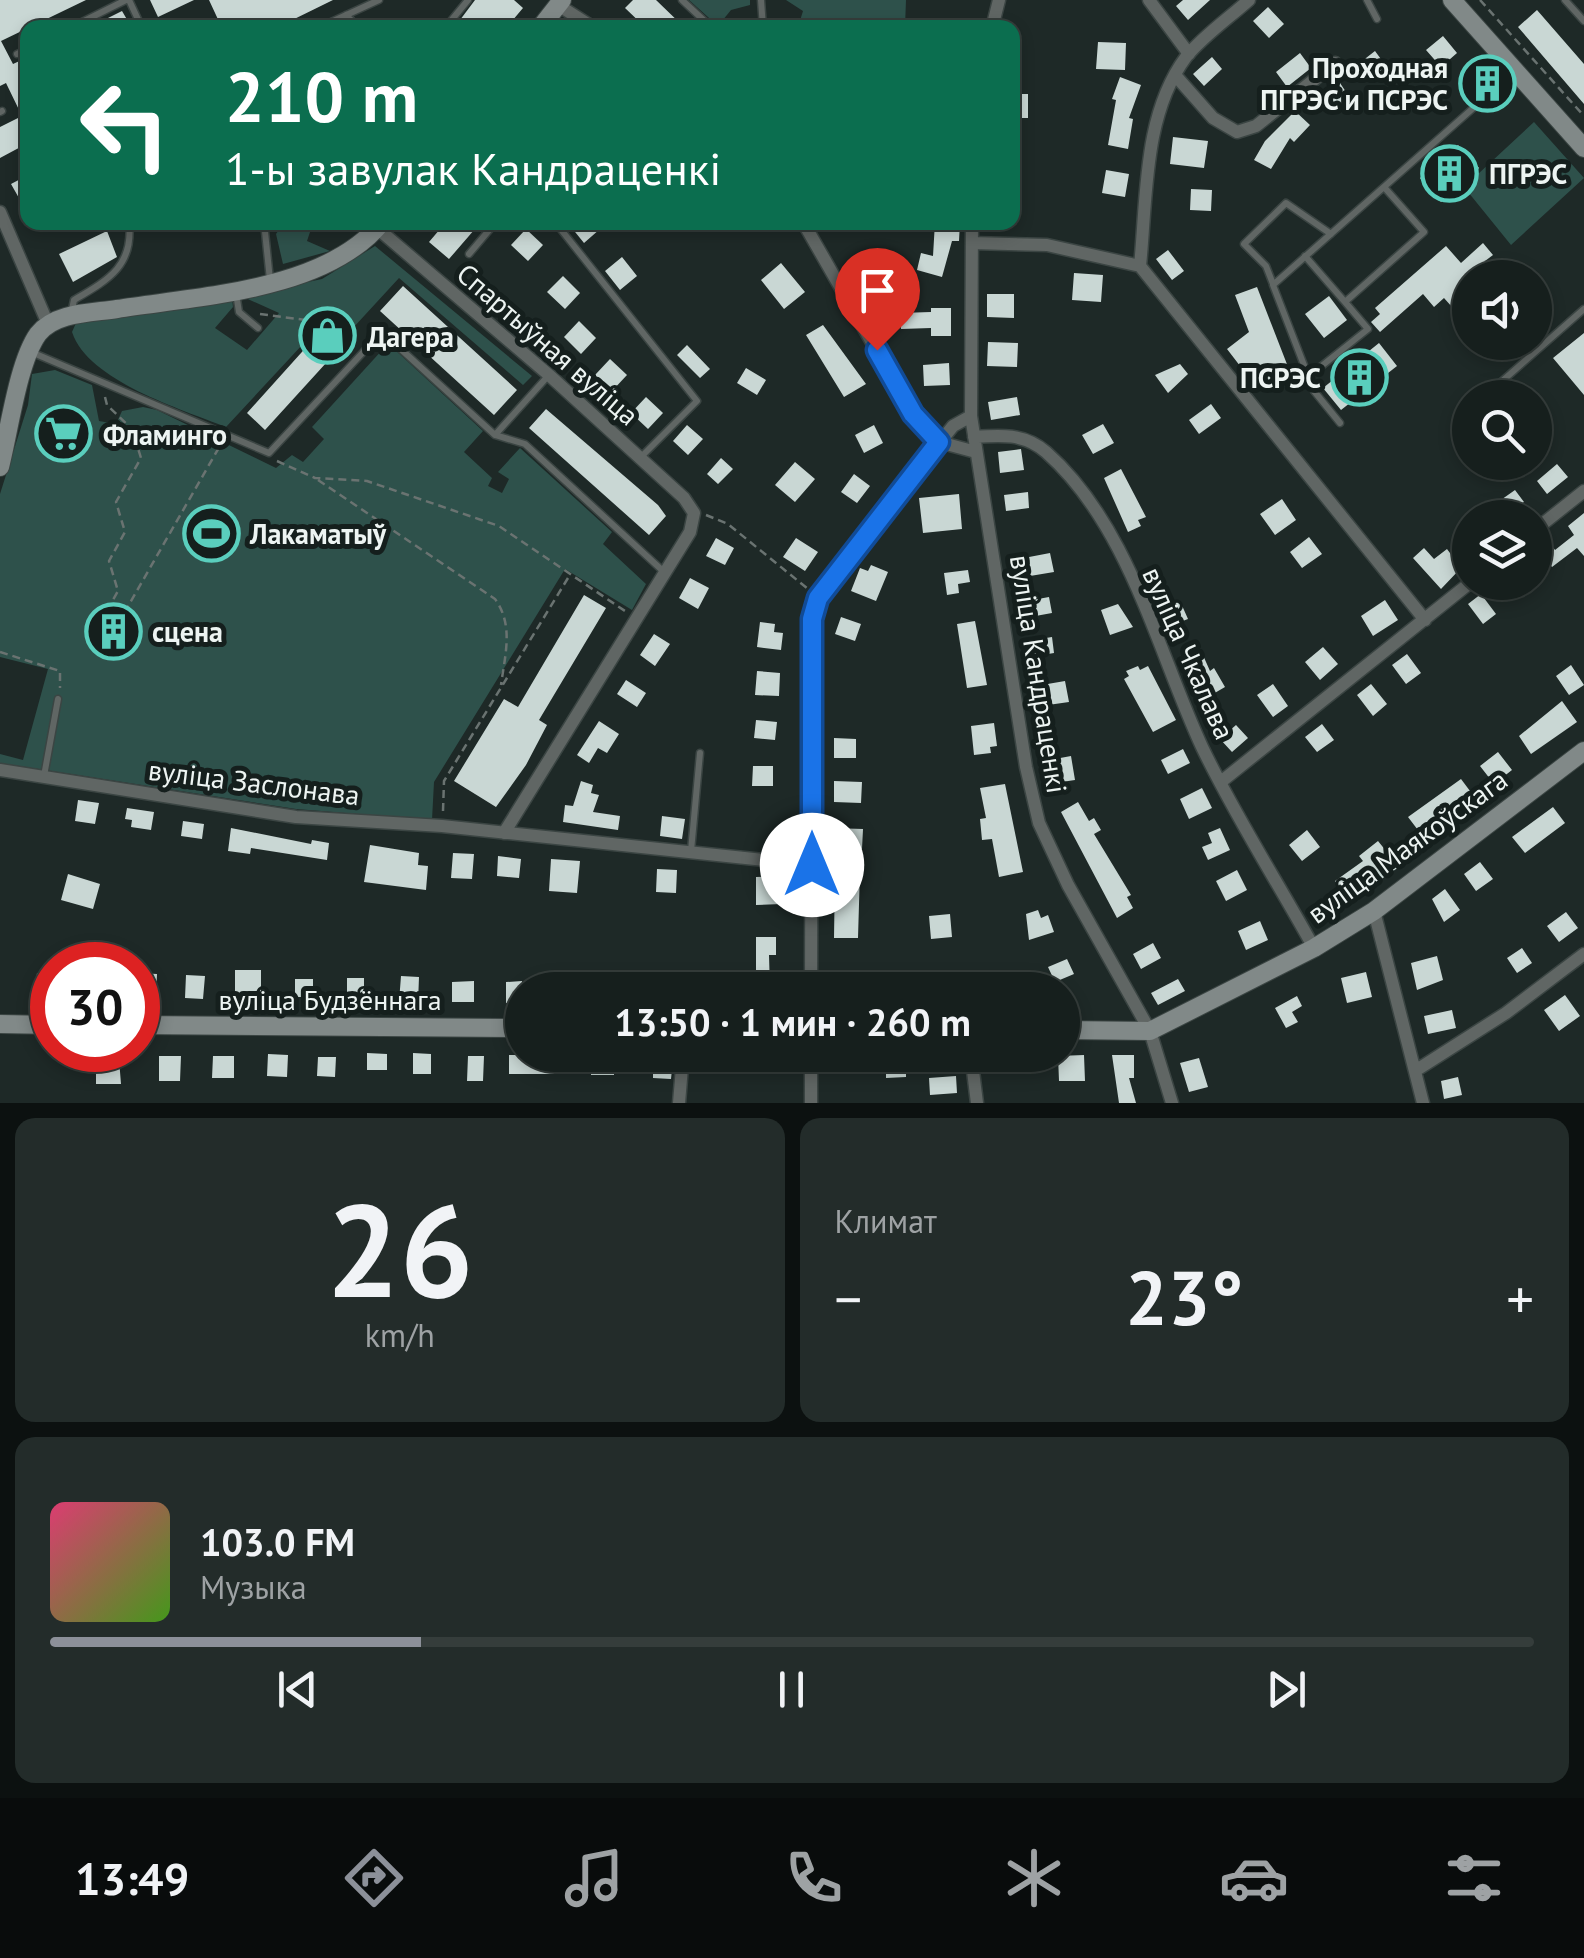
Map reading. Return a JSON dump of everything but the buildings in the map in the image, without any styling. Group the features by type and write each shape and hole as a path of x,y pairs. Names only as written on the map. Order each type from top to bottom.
{"street":[{"path":"1149,0 1189,54"},
{"path":"1140,266 1156,120 1175,74 1189,54 1247,0"},
{"path":"558,2 583,20"},
{"path":"1460,3 1584,148"},
{"path":"1175,74 1213,118 1237,132 1256,126 1334,63"},
{"path":"0,212 48,324"},
{"path":"0,468 30,351 48,324 70,316 270,282 322,268 351,254 375,230"},
{"name":"Спартыўная вуліца","path":"384,230 549,375 694,513"},
{"path":"809,230 913,414 939,442"},
{"name":"вуліца Кандраценкі","path":"972,230 971,416 1038,823 1068,886 1150,1032 1172,1103"},
{"path":"972,244 1047,245 1140,266 1425,620"},
{"path":"811,972 812,619 818,598 952,426 971,416"},
{"name":"вуліца Чкалава","path":"939,442 975,445 1004,434 1035,444 1068,477 1100,520 1222,782 1314,948"},
{"path":"1552,516 1584,491"},
{"path":"504,833 690,532 694,513"},
{"path":"1222,782 1452,598"},
{"name":"вуліца Маякоўскага","path":"1150,1032 1314,948 1374,910 1584,750"},
{"name":"вуліца Заслонава","path":"0,770 296,817 442,826 812,865"},
{"path":"1374,910 1423,1103"},
{"path":"1415,1072 1506,1013 1584,954"},
{"path":"0,1024 30,1025"},
{"name":"вуліца Будзённага","path":"160,1026 505,1028"},
{"path":"1080,1030 1150,1032"},
{"path":"678,1103 681,1072"},
{"path":"811,1072 811,1103"},
{"path":"973,1072 977,1103"}],"lane":[{"path":"86,20 127,0"},
{"path":"334,20 379,0"},
{"path":"452,20 468,0"},
{"path":"682,0 703,20"},
{"path":"1366,0 1377,19"},
{"path":"1565,0 1584,21"},
{"path":"346,14 352,20"},
{"path":"16,54 20,52"},
{"path":"1273,284 1515,71"},
{"path":"1345,302 1424,232 1384,187"},
{"path":"1331,234 1286,203 1244,244 1266,266 1309,376 1340,422"},
{"path":"70,316 74,300 112,278 128,256 129,230"},
{"path":"265,230 270,282"},
{"path":"469,254 489,230"},
{"name":"Спартыўная вуліца","path":"561,230 697,401 640,458"},
{"path":"1305,256 1368,329 1309,376"},
{"path":"235,288 239,312 258,328"},
{"path":"1502,380 1584,310"},
{"path":"30,351 268,454 382,332 496,435 525,444 664,572"},
{"path":"496,435 549,375"},
{"path":"44,778 58,699"},
{"path":"690,854 700,753"}],"path":[{"path":"1480,0 1584,116"},
{"path":"239,312 336,324 366,348"},
{"path":"100,380 107,405 132,429 141,458 116,502 125,532 109,561 118,591 105,614 119,622 226,435"},
{"path":"268,454 286,468 315,478 495,599 506,614 508,631 502,685"},
{"path":"315,478 367,481 499,526 568,577 636,618"},
{"path":"694,513 728,524 818,598"},
{"path":"442,826 444,781 568,577"},
{"path":"0,652 60,671 58,699"}],"green space":[{"path":"689,0 750,0 750,5 731,10 723,20 711,20"},
{"path":"786,0 906,0 905,20 800,20 803,11"},
{"path":"1534,122 1584,178 1511,245 1464,187"},
{"path":"279,230 311,230 307,241 330,251 283,264 276,234"},
{"path":"375,246 532,376 523,385 399,278 353,328 329,316 226,427 116,379 81,349 72,332 76,323 232,298 233,307 215,328 247,350 279,313 241,296 322,279"},
{"path":"384,348 393,348 483,431 464,452 492,478 488,486 502,493 509,479 498,472 520,448 612,532 603,544 646,584 632,610 565,569 434,782 432,820 296,809 0,763 0,754 23,760 48,669 0,657 0,494 28,405 32,374 55,370 92,385 99,421 116,424 122,411 143,407 157,410 276,468 292,455 303,462 324,439 312,427","holes":["67,407 76,408 83,425 67,454 48,444"]}],"place":[{"name":"Проходная ПГРЭС и ПСРЭС","path":"1487,83"},
{"name":"ПГРЭС","path":"1450,173"},
{"name":"Дагера","path":"328,336"},
{"name":"ПСРЭС","path":"1360,377"},
{"name":"Фламинго","path":"64,434"},
{"name":"Лакаматыў","path":"211,533"},
{"name":"сцена","path":"113,631"}],"route":[{"path":"812,865 812,619 818,598 939,442 913,414 877,350"}]}
